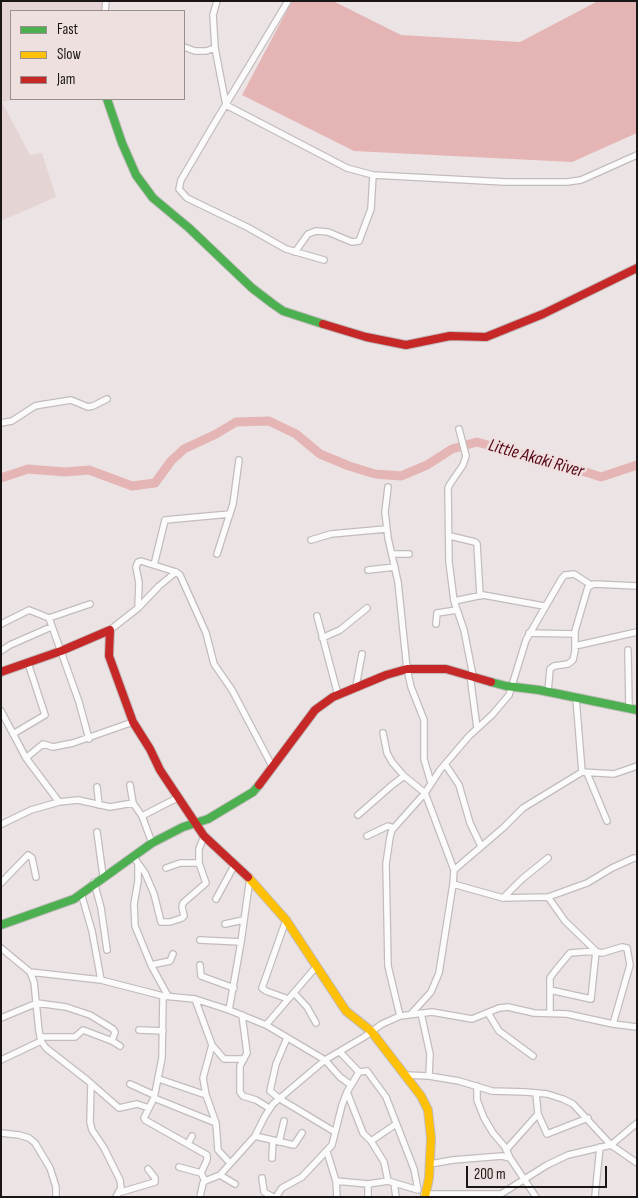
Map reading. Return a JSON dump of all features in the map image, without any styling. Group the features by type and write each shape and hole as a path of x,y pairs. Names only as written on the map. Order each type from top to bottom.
{"street":[{"path":"217,1 213,15 216,48 226,105"},
{"path":"288,1 181,180 179,189 187,198 295,252 324,260"},
{"path":"185,47 195,51 206,51 216,48"},
{"path":"107,100 122,143 136,175 153,198 189,228 252,288 284,311 328,326 366,337 406,345 450,336 486,338 543,314 637,268"},
{"path":"226,105 347,168 373,175 505,182 567,182 581,180 637,155"},
{"path":"295,252 308,234 316,231 328,232 352,242 359,241 371,209 373,175"},
{"path":"1,423 17,418 35,406 71,400 88,407 107,398"},
{"path":"459,430 466,452 463,465 448,488 449,562 454,601 464,630 477,728"},
{"path":"217,554 233,504 239,460"},
{"path":"388,487 385,512 386,529 398,582 407,670 411,687 424,720 424,759 431,783"},
{"path":"154,565 165,520 230,514"},
{"path":"311,540 331,534 386,529"},
{"path":"450,536 477,544 480,596"},
{"path":"392,554 409,554"},
{"path":"138,608 139,590 136,564 141,561 176,572 183,580 206,633 214,664 232,690 272,766"},
{"path":"368,570 395,567"},
{"path":"1,672 61,651 110,630 138,608 159,586 176,572"},
{"path":"400,1016 389,970 386,856 390,837 394,828 425,793 445,764 509,695 529,633 565,575 574,574 591,586"},
{"path":"548,692 550,669 573,660 575,634 586,590 594,584 637,586"},
{"path":"454,601 480,596 511,599 544,606"},
{"path":"1,624 29,610 49,618 90,604"},
{"path":"322,638 340,630 367,608"},
{"path":"436,624 437,613 457,610"},
{"path":"317,616 338,695"},
{"path":"49,618 90,739"},
{"path":"1,651 10,645 52,627"},
{"path":"110,630 110,662 133,722 150,749 160,770 204,836 250,878 286,920 346,1010 371,1031 421,1096 428,1110 432,1138 425,1196"},
{"path":"575,646 637,632"},
{"path":"529,633 575,634"},
{"path":"1,925 65,902 81,893 94,882 152,843 224,810 253,792 315,710 322,703 356,686 386,675 407,670 423,668 446,669 511,687 548,692 633,709 628,650"},
{"path":"356,686 362,654"},
{"path":"13,734 45,715 28,663"},
{"path":"576,698 585,772 607,820"},
{"path":"1,711 26,758 59,802"},
{"path":"26,758 43,744 53,747 90,739 133,722"},
{"path":"383,733 387,753 404,776 425,793 454,870 439,973 432,992 411,1014"},
{"path":"445,764 459,785 470,823 481,846"},
{"path":"454,870 503,828 523,808 585,772 614,774 637,766"},
{"path":"358,815 404,776"},
{"path":"130,785 133,803 142,816 152,843"},
{"path":"96,787 99,805"},
{"path":"142,816 179,797"},
{"path":"1,828 2,823 31,810 59,802 78,800 110,807 133,803"},
{"path":"367,836 388,826 394,828"},
{"path":"97,832 103,876"},
{"path":"133,856 145,873 154,894 159,918 163,922 183,917 183,903 206,883 199,863 199,849 204,836"},
{"path":"1,883 28,855 32,858 36,877"},
{"path":"503,898 522,879 548,858"},
{"path":"453,884 503,898 548,897 587,883 612,868 637,858"},
{"path":"166,868 180,863 199,863"},
{"path":"216,899 235,864"},
{"path":"138,865 134,918 138,936 166,996 159,1079 144,1118 208,1157 201,1173"},
{"path":"230,1010 250,878"},
{"path":"94,882 101,908 107,950"},
{"path":"81,893 92,931 101,980"},
{"path":"548,897 565,921 596,951"},
{"path":"225,924 244,920"},
{"path":"286,920 262,988 288,999"},
{"path":"200,940 241,942"},
{"path":"550,1013 550,978 570,953 596,951 602,953 625,946 628,950 630,965 612,1024"},
{"path":"1,948 30,972 34,982 41,1039 54,1055 119,1108 134,1104 149,1108"},
{"path":"550,990 591,1000 596,951"},
{"path":"151,965 170,961 173,954"},
{"path":"630,965 637,964"},
{"path":"200,965 201,976 234,988"},
{"path":"266,1025 316,967"},
{"path":"30,972 101,980 166,996 195,999 230,1010 266,1025 325,1060 340,1077 351,1085"},
{"path":"294,993 307,1007 316,1023"},
{"path":"195,999 212,1045 224,1059 244,1059"},
{"path":"1,1018 37,1003 66,1007 90,1015 114,1030 112,1041"},
{"path":"205,1181 220,1175 255,1136 269,1108 325,1060 382,1024 400,1016 421,1013 449,1014 472,1019 502,1007 534,1013 567,1014 612,1024 637,1027"},
{"path":"421,1013 430,1054 429,1076"},
{"path":"488,1013 499,1031 533,1056"},
{"path":"242,1015 247,1053 240,1066 241,1094 269,1108"},
{"path":"1,1060 41,1039 75,1037 83,1030 120,1046"},
{"path":"139,1030 163,1031"},
{"path":"287,1038 276,1064 270,1088 271,1092 335,1132"},
{"path":"212,1045 203,1078 206,1095 216,1123 218,1150 230,1163"},
{"path":"340,1052 359,1072"},
{"path":"359,1072 366,1071 386,1097 414,1169 418,1190"},
{"path":"262,1178 264,1192 274,1197 282,1188 302,1177 318,1158 327,1152 332,1145 347,1092 359,1072"},
{"path":"405,1075 429,1076 459,1081 492,1091 547,1094 573,1104 611,1145 637,1163"},
{"path":"159,1079 206,1095"},
{"path":"91,1084 90,1115 92,1130 117,1171 121,1188 117,1195"},
{"path":"130,1084 216,1123"},
{"path":"477,1086 477,1100 484,1118 536,1197"},
{"path":"347,1092 363,1133 371,1141 386,1166 396,1197"},
{"path":"536,1093 538,1114 547,1134 588,1118"},
{"path":"506,1150 538,1114"},
{"path":"272,1158 284,1121"},
{"path":"336,1182 368,1184 391,1182 418,1190 425,1196 504,1195 547,1165 568,1155 611,1145 637,1123"},
{"path":"371,1141 396,1124"},
{"path":"1,1132 29,1138 35,1144 50,1168 56,1187 56,1197"},
{"path":"255,1136 294,1145 302,1133"},
{"path":"188,1144 192,1136"},
{"path":"595,1196 600,1147"},
{"path":"327,1152 336,1182 337,1197"},
{"path":"430,1164 462,1159 502,1156 510,1158"},
{"path":"179,1167 201,1173 205,1181 200,1197"},
{"path":"117,1195 155,1182 155,1178 148,1169"},
{"path":"220,1175 235,1184"},
{"path":"368,1184 368,1197"}],"shaded area":[{"path":"1,1 103,1 101,10 10,10 11,100 2,102 30,155 42,153 56,197 1,221"},
{"path":"292,1 333,1 401,35 520,42 598,1 637,1 637,133 572,162 354,151 242,95"}],"waterway":[{"name":"Little Akaki River","path":"1,478 28,469 65,472 89,470 132,486 155,483 171,461 184,449 236,422 269,421 296,434 320,454 375,474 401,476 427,465 452,449 477,442 551,461 601,477 637,465"}],"traffic: fast":[{"path":"107,100 122,143 136,175 153,198 189,228 252,288 273,304 283,311 323,324"},
{"path":"491,682 637,710"},
{"path":"1,925 74,899 152,843 183,827 208,819 253,792 259,785"}],"traffic: slow":[{"path":"248,877 286,920 346,1011 371,1031 421,1096 428,1110 431,1138 429,1178 425,1197"}],"traffic: jam":[{"path":"323,324 366,337 406,345 450,336 486,337 543,314 637,268"},
{"path":"1,672 61,651 110,630 109,656 133,722 150,749 160,770 204,836 248,877"},
{"path":"259,785 315,710 333,697 386,675 407,669 446,669 491,682"}]}
